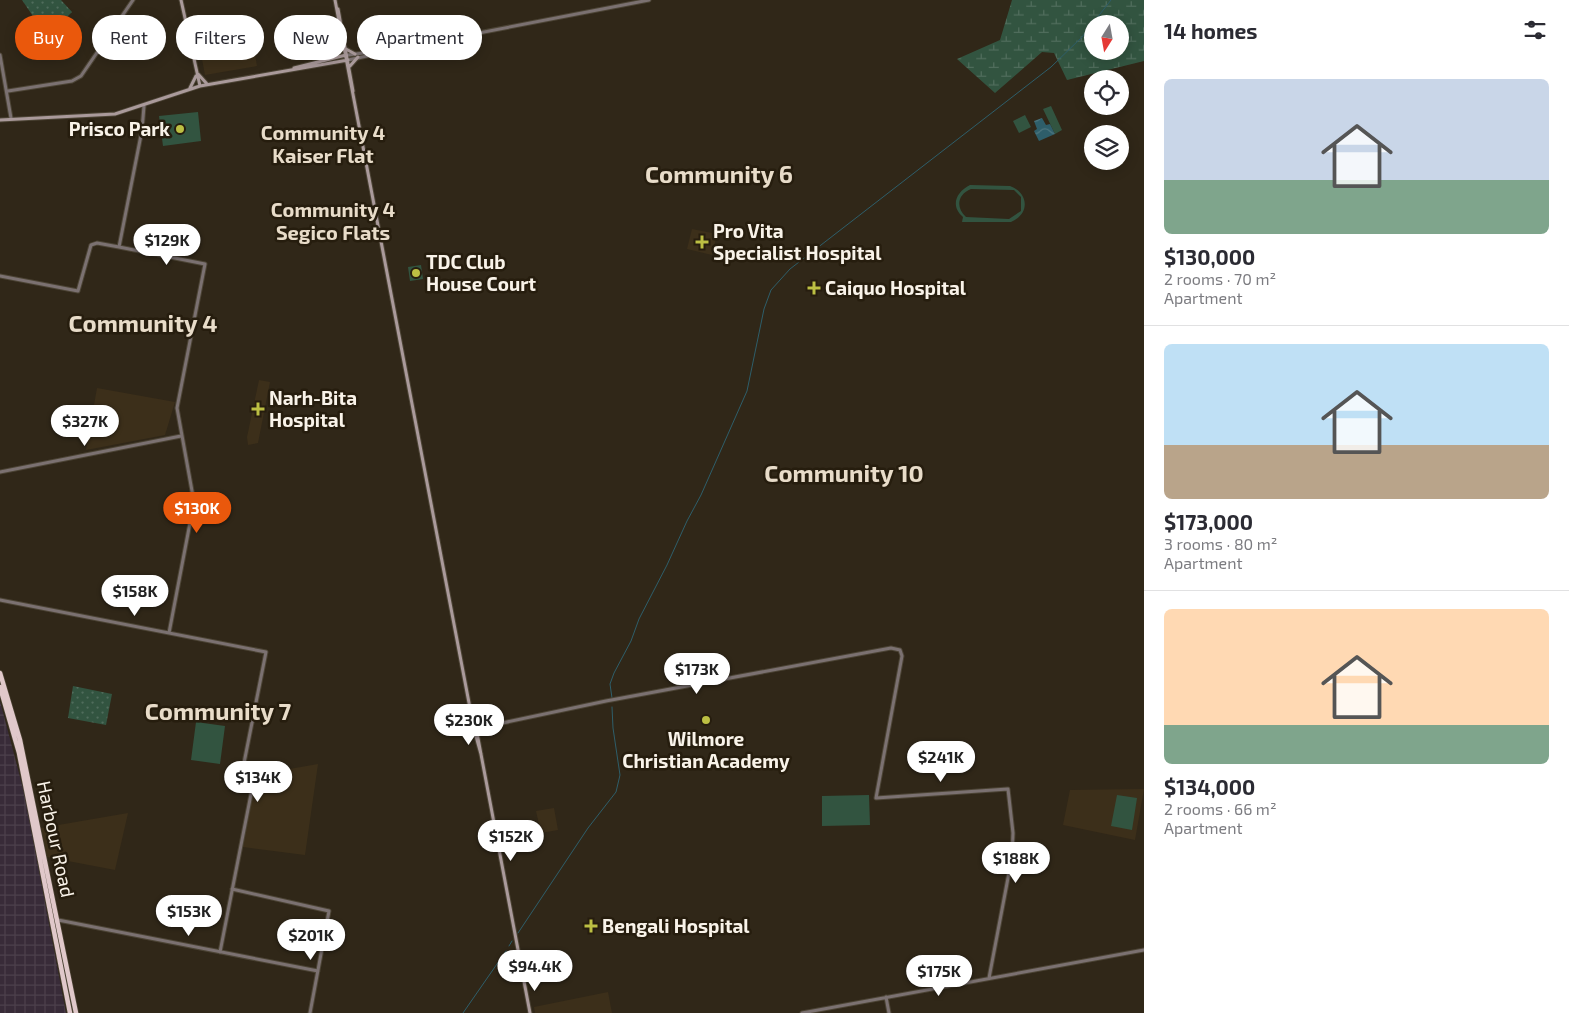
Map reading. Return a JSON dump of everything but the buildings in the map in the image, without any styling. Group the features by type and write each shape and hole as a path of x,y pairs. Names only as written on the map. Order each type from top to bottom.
{"highway":[{"name":"Harbour Road","path":"0,673 20,740 76,1013"},
{"name":"Harbour Road","path":"0,687 19,753 70,1013"}],"main road":[{"path":"181,0 200,86"},
{"path":"335,0 338,15"},
{"path":"347,50 355,54"},
{"path":"348,68 357,59"},
{"path":"0,120 11,118 95,117 144,106 208,84 336,60 348,68"},
{"path":"346,60 530,1013"},
{"path":"196,72 208,84"},
{"path":"189,89 194,83 196,72"}],"street":[{"path":"8,91 72,81 81,76 133,0"},
{"path":"482,32 649,0"},
{"path":"347,58 355,54"},
{"path":"0,55 8,91 11,118"},
{"path":"119,247 142,126 144,106"},
{"path":"0,276 78,291 86,256 91,245 97,243 205,264 177,408 194,505 169,633"},
{"path":"0,472 181,436"},
{"path":"0,600 266,652 244,763 253,784 220,952"},
{"path":"476,730 606,701 891,648 900,650 902,656 876,798 1008,789 1013,833 1012,857 989,978"},
{"path":"232,889 329,911 310,1013"},
{"path":"58,920 318,971"},
{"path":"802,1013 1144,950"},
{"path":"886,997 889,1013"}],"shaded area":[{"path":"202,60 256,60 257,66 205,75"},
{"name":"Pro Vita Specialist Hospital","path":"692,229 717,234 712,255 687,249"},
{"name":"Narh-Bita Hospital","path":"259,380 270,382 258,443 248,445 247,437"},
{"path":"97,388 175,402 165,435 86,450"},
{"path":"0,701 24,792 66,1013 0,1013"},
{"path":"318,764 305,855 243,847 256,779 261,774"},
{"path":"1144,789 1135,840 1063,825 1070,790"},
{"path":"554,808 558,830 541,833 536,811"},
{"path":"128,813 115,870 47,857 41,828"},
{"path":"608,992 612,1013 535,1013 534,1007"}],"green space":[{"path":"22,0 61,0 72,12 69,15 32,15"},
{"path":"1012,0 1144,0 1144,61 1108,70 1084,70 1084,76 1067,80 1054,53 1042,52 995,93 957,59 1000,40"},
{"path":"1051,106 1062,130 1055,134 1043,109"},
{"name":"Prisco Park","path":"198,112 201,141 163,146 159,116"},
{"path":"1025,115 1031,127 1019,133 1013,121"},
{"path":"970,185 1010,186 1021,193 1024,198 1025,204 1022,214 1011,222 962,222 963,217 959,213 956,200 965,188","holes":["971,189 1014,190 1021,197 1021,211 1009,219 966,217 960,209 961,197"]},
{"name":"TDC Club House Court","path":"421,265 423,279 410,281 408,267"},
{"path":"73,686 112,694 106,725 68,718"},
{"path":"196,722 225,726 220,764 191,760"},
{"path":"869,795 870,825 822,826 822,796"},
{"path":"1117,795 1137,798 1132,830 1111,826"}],"water":[{"path":"1042,118 1046,125 1050,124 1055,134 1039,141 1034,131 1037,129 1034,121"}],"waterway":[{"path":"612,698 610,684 614,673 701,495 747,391 764,309 771,290 790,269 1051,67 1082,37 1111,0"},
{"path":"518,933 588,828 616,792 620,775 612,707"},
{"path":"509,946 512,941"},
{"path":"463,1013 506,951"}],"place":[{"name":"Prisco Park","path":"180,129"},
{"name":"Pro Vita Specialist Hospital","path":"702,242"},
{"name":"TDC Club House Court","path":"416,273"},
{"name":"Caiquo Hospital","path":"814,288"},
{"name":"Narh-Bita Hospital","path":"258,409"},
{"name":"Wilmore Christian Academy","path":"706,720"},
{"name":"Bengali Hospital","path":"591,926"}],"district":[{"name":"Community 4 Kaiser Flat","path":"323,144"},
{"name":"Community 6","path":"719,175"},
{"name":"Community 4 Segico Flats","path":"333,222"},
{"name":"Community 4","path":"143,324"},
{"name":"Community 10","path":"844,474"},
{"name":"Community 7","path":"218,712"}]}
